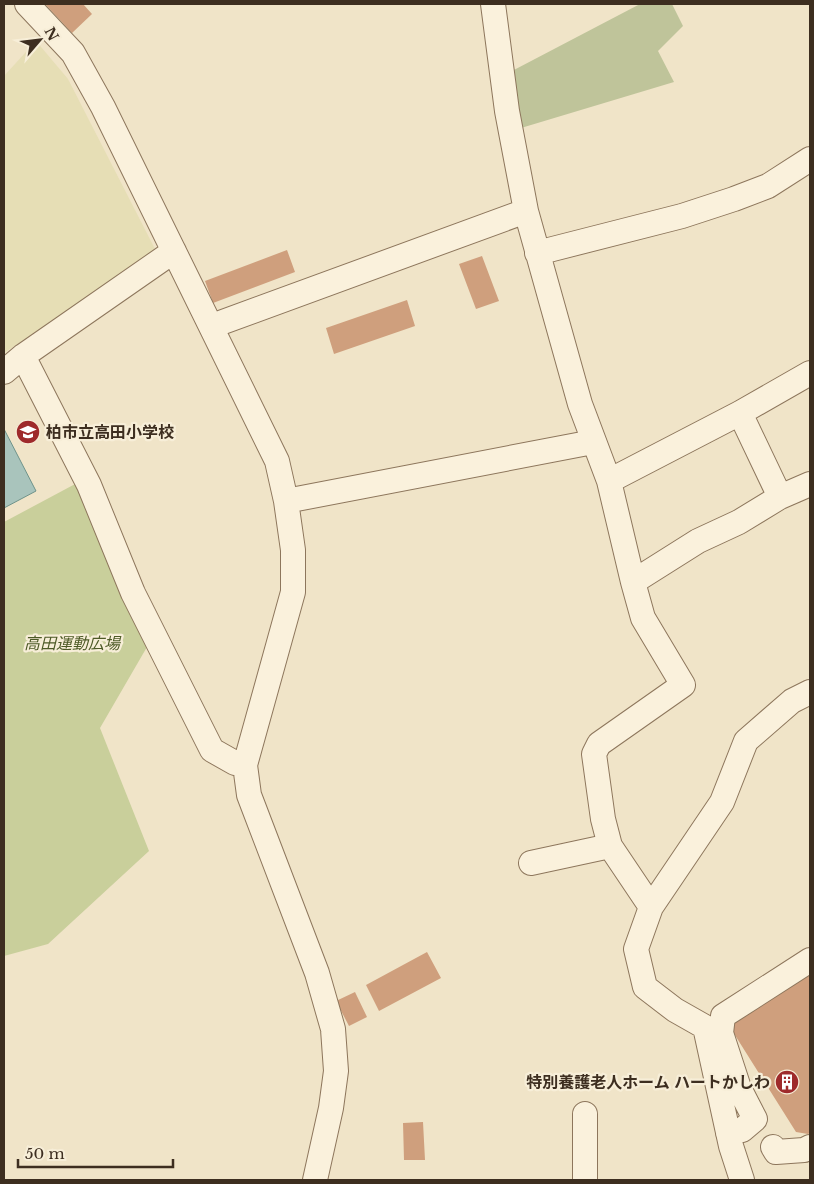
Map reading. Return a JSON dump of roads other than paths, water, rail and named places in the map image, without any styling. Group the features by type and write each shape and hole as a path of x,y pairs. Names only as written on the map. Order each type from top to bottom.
{"street":[{"path":"26,4 73,53 103,107 277,460 286,501 293,550 293,592 245,765 249,796 317,973 333,1029 336,1072 331,1108 315,1180"},
{"path":"493,4 506,110 526,210 537,253 593,442 609,482 643,618 683,685 599,744 594,754 603,819 610,846 651,907"},
{"path":"537,253 682,216 734,199 768,186 810,159"},
{"path":"212,326 526,210"},
{"path":"4,372 23,356 174,252"},
{"path":"23,356 89,485 133,593 212,750 235,763 245,765"},
{"path":"609,482 740,413 810,373"},
{"path":"740,413 780,498"},
{"path":"286,501 593,442"},
{"path":"633,582 698,541 739,522 780,498 810,484"},
{"path":"729,1091 705,1027 675,1010 645,987 636,949 651,907 722,802 746,741 792,702 810,692"},
{"path":"531,863 610,846"},
{"path":"742,1180 728,1133 729,1091 721,1033 723,1016 810,960"},
{"path":"584,1114 585,1180"},
{"path":"773,1147 776,1152 810,1148"}],"water":[{"path":"4,429 36,491 4,508"}],"place":[{"name":"柏市立高田小学校","path":"28,432"},
{"name":"特別養護老人ホーム ハートかしわ","path":"787,1082"}],"park label":[{"name":"高田運動広場","path":"72,643"}]}
